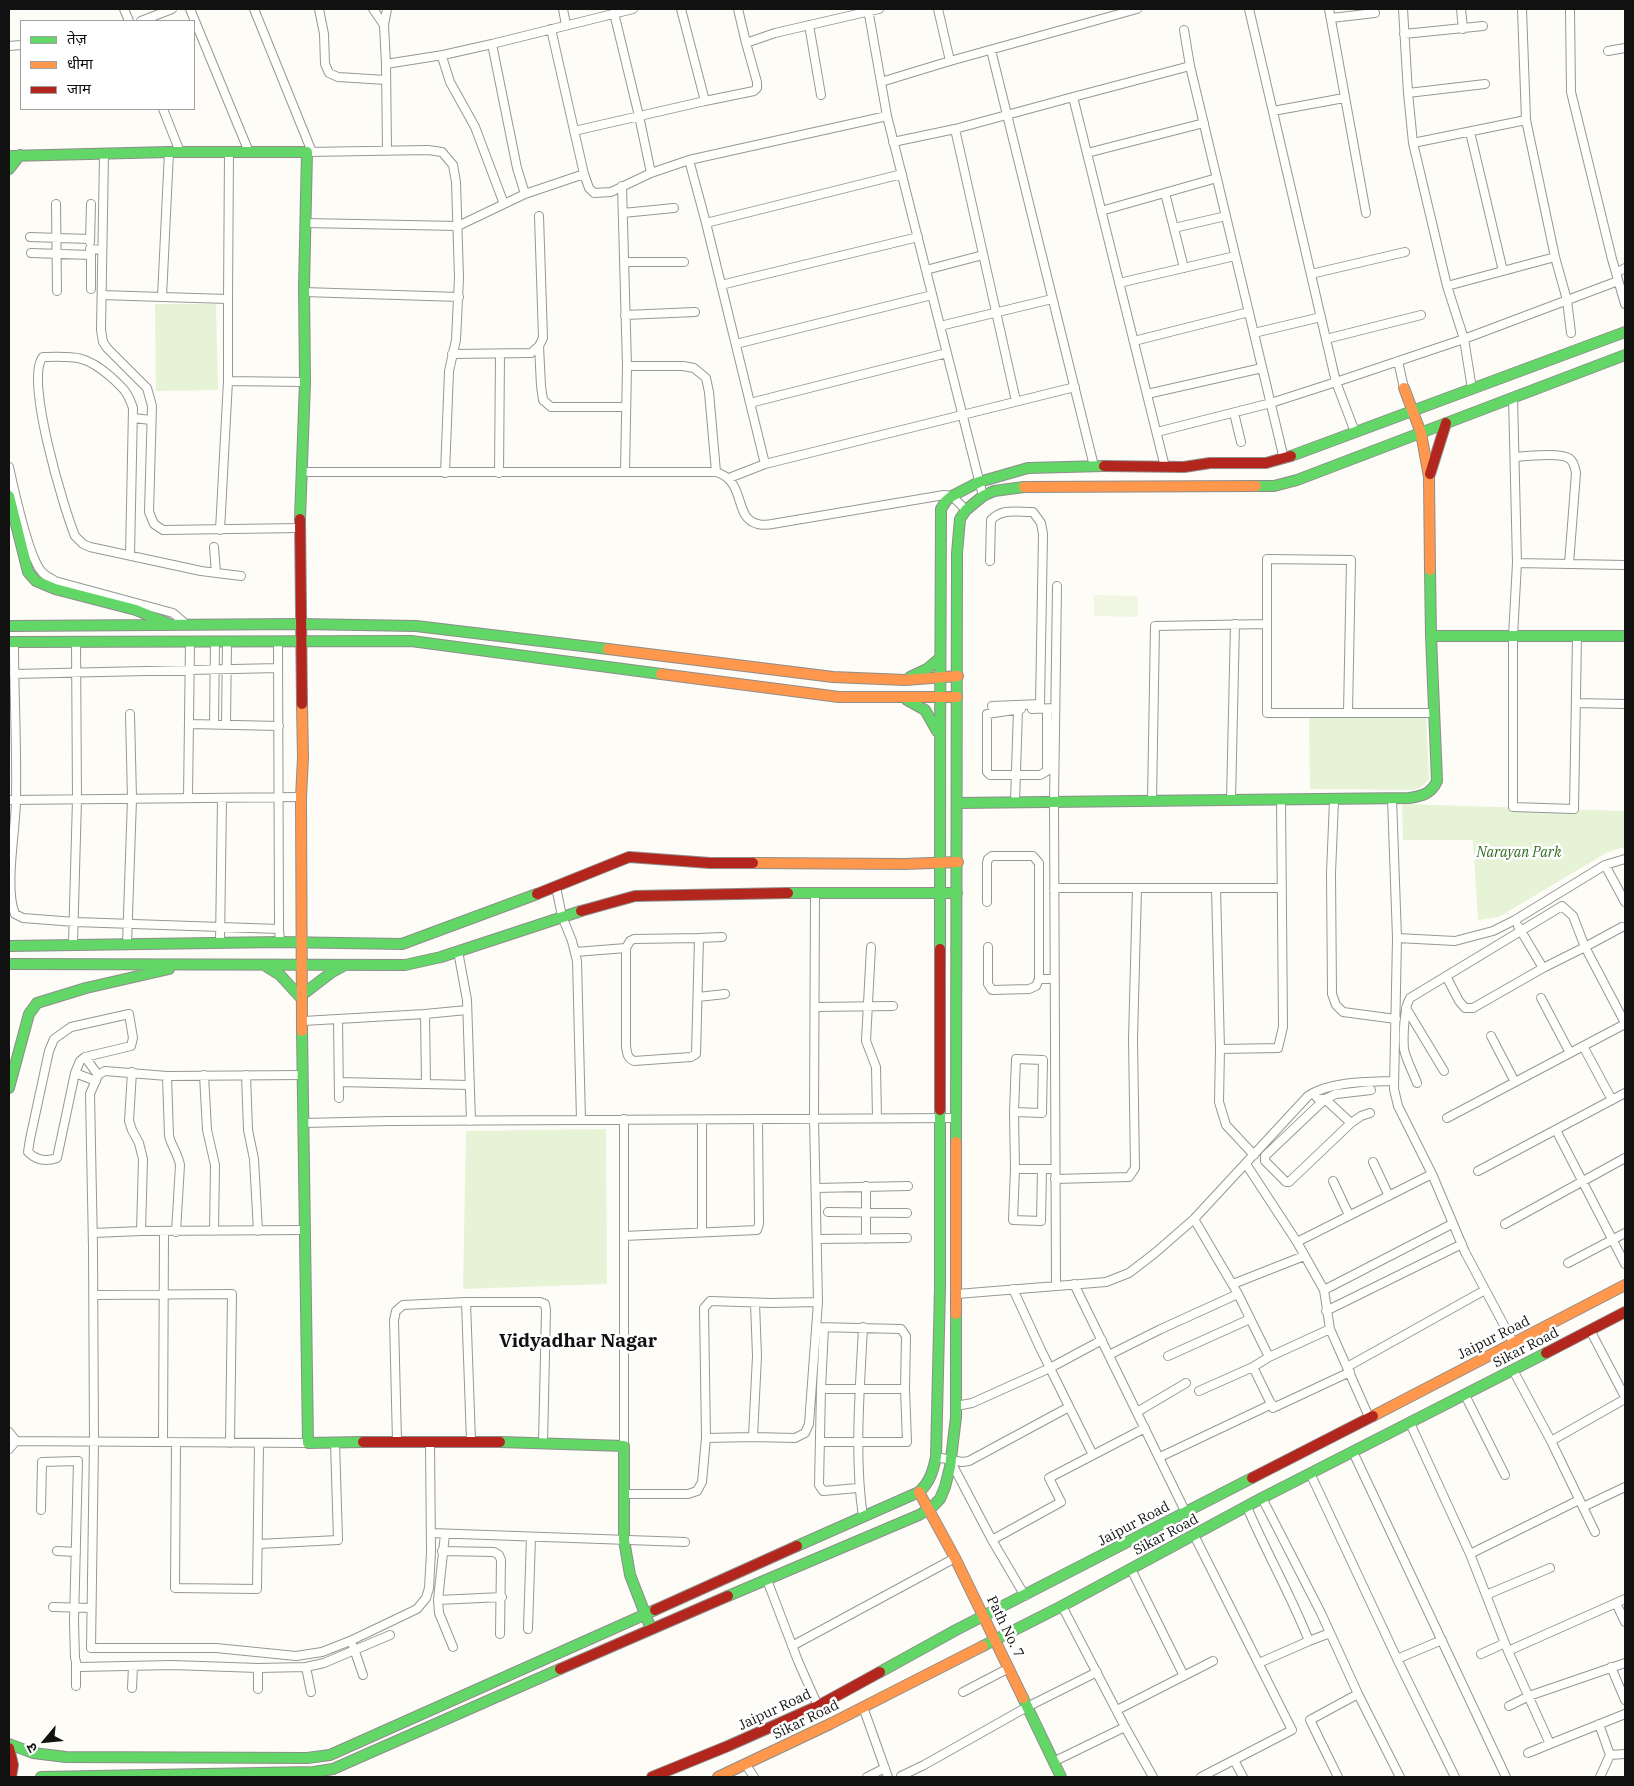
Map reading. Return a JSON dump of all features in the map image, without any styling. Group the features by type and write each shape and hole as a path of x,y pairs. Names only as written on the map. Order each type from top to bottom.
{"street":[{"path":"144,20 172,9"},
{"path":"254,9 309,152 305,223 305,382 300,528 303,758 301,797 302,997 308,1443"},
{"path":"319,9 324,34 325,64 329,73 338,77 386,80"},
{"path":"373,9 384,25"},
{"path":"387,9 384,25 387,150"},
{"path":"563,9 566,25"},
{"path":"386,64 444,55 633,9"},
{"path":"681,9 704,100"},
{"path":"574,130 704,100 754,91 757,88 757,82 738,9"},
{"path":"746,43 775,33 878,9"},
{"path":"938,9 950,61"},
{"path":"881,82 1127,10 1137,9"},
{"path":"1249,9 1336,382 1355,432"},
{"path":"1329,9 1366,213"},
{"path":"1403,9 1413,143 1447,286 1464,339 1472,389"},
{"path":"1461,9 1463,29"},
{"path":"1522,9 1526,120 1555,258 1567,300 1571,333"},
{"path":"1570,9 1571,92 1625,304"},
{"path":"868,10 887,116 983,496"},
{"path":"614,13 651,173"},
{"path":"1331,18 1375,13"},
{"path":"195,21 249,152"},
{"path":"809,25 821,95"},
{"path":"1404,34 1483,26"},
{"path":"551,29 584,174 589,188 594,193 604,193 651,173 689,160 887,116"},
{"path":"1184,30 1190,66 1284,459"},
{"path":"492,44 517,168 525,194"},
{"path":"1608,51 1625,48"},
{"path":"991,50 1094,466"},
{"path":"444,55 443,60 450,82 475,127 504,204"},
{"path":"894,142 1008,116 1190,66"},
{"path":"1408,93 1485,84"},
{"path":"1073,97 1165,466"},
{"path":"1273,112 1344,98"},
{"path":"163,110 180,152"},
{"path":"1413,143 1526,120"},
{"path":"1087,153 1204,123"},
{"path":"955,129 1016,401"},
{"path":"1470,132 1503,271"},
{"path":"9,169 13,154 387,150 442,152 453,165 456,182 459,296 456,340 452,354 448,389 445,473"},
{"path":"162,297 169,152"},
{"path":"220,530 228,381 228,152"},
{"path":"104,154 101,330 103,342 107,348 147,388 152,406 150,512 154,524 163,530 300,528"},
{"path":"689,160 765,464"},
{"path":"305,223 458,226 525,194 584,174"},
{"path":"706,223 902,174"},
{"path":"1101,211 1217,178"},
{"path":"622,186 627,366 625,472"},
{"path":"1165,193 1184,268"},
{"path":"56,204 57,291"},
{"path":"91,204 89,239 91,289"},
{"path":"623,213 674,208"},
{"path":"539,216 543,322 543,338 540,346 540,386 543,400 552,407 626,407"},
{"path":"1174,228 1226,216"},
{"path":"30,237 89,239"},
{"path":"721,286 918,237"},
{"path":"31,252 56,254 102,250"},
{"path":"1311,274 1405,252"},
{"path":"926,270 984,254"},
{"path":"1119,283 1236,256"},
{"path":"1447,286 1555,258"},
{"path":"624,262 684,262"},
{"path":"1157,432 1271,403 1464,339 1567,300 1617,277 1625,268"},
{"path":"304,292 459,296"},
{"path":"102,295 228,299"},
{"path":"736,344 932,295"},
{"path":"940,326 1052,299"},
{"path":"625,315 695,312"},
{"path":"1134,341 1249,312"},
{"path":"1326,339 1421,315"},
{"path":"1254,333 1321,318"},
{"path":"9,1744 22,1751 45,1756 319,1757 345,1749 919,1492 931,1480 936,1456 940,1288 941,863 939,737 941,510 946,501 979,482 1028,468 1094,466 1184,467 1210,463 1266,463 1284,459 1625,332"},
{"path":"452,354 532,353 540,346"},
{"path":"750,403 947,353"},
{"path":"499,473 500,354"},
{"path":"40,1777 324,1772 342,1766 651,1629 930,1509 942,1495 950,1460 956,1417 957,553 960,519 966,510 983,496 1009,488 1038,486 1274,486 1297,480 1513,396 1625,355"},
{"path":"130,555 133,408 127,392 98,365 85,358 69,356 43,357 39,361 38,368 39,394 45,432 75,536 83,544 90,547 216,573 241,576"},
{"path":"957,803 1409,798 1425,795 1434,787 1437,781 1431,636 1429,477 1420,432 1404,388 1398,361"},
{"path":"627,366 683,366 694,368 706,378 709,392 716,472"},
{"path":"1147,394 1262,368"},
{"path":"228,381 305,382"},
{"path":"728,478 765,464 1075,387"},
{"path":"1513,396 1517,563 1513,636 1513,807 1574,810 1577,637"},
{"path":"1234,413 1241,442"},
{"path":"133,418 151,420"},
{"path":"1429,477 1446,423"},
{"path":"1515,457 1561,455 1569,458 1574,464 1576,473 1569,564"},
{"path":"9,467 30,549 36,564 43,573 55,581 173,613 187,625"},
{"path":"301,472 716,472 732,481 750,522 760,525 930,496 952,496 966,510"},
{"path":"9,496 28,572 36,582 136,610 173,625"},
{"path":"990,561 991,520 996,514 1002,511 1033,512 1041,523 1043,534 1040,651 1050,706 1054,801 1056,1286"},
{"path":"214,548 216,573"},
{"path":"1348,713 1351,560 1267,559 1267,713 1348,713 1434,713"},
{"path":"1517,563 1625,565"},
{"path":"1050,706 989,713 986,717 987,772 990,775 1040,775 1047,771 1050,706 1056,647 1057,586"},
{"path":"9,626 301,624 416,626 833,677 905,680 958,676"},
{"path":"1230,800 1235,624"},
{"path":"1152,801 1155,626 1267,624"},
{"path":"1431,636 1625,636"},
{"path":"279,929 75,922 23,918 15,914 11,905 10,889 14,674 11,642 411,641 839,696 957,697"},
{"path":"74,944 77,799 76,642"},
{"path":"188,798 190,642"},
{"path":"214,724 215,642"},
{"path":"226,724 228,642"},
{"path":"278,642 280,942"},
{"path":"1040,651 1056,647"},
{"path":"905,680 927,669 940,658"},
{"path":"14,674 278,668"},
{"path":"904,698 925,710 933,722 939,737"},
{"path":"1576,703 1625,704"},
{"path":"992,706 1050,706"},
{"path":"1015,802 1018,709"},
{"path":"127,944 132,799 130,714"},
{"path":"189,724 279,726"},
{"path":"13,800 301,797"},
{"path":"220,943 222,798"},
{"path":"1392,798 1396,938 1394,1080 1398,1106 1432,1174 1452,1224 1514,1344"},
{"path":"1220,1049 1278,1048 1283,1027 1281,800"},
{"path":"1334,800 1331,873 1332,994 1336,1005 1343,1012 1396,1020"},
{"path":"987,902 987,863 992,856 1033,856 1036,859 1039,863 1039,979 1034,988 992,990 988,984 988,947"},
{"path":"9,946 280,942 402,944 556,887 629,857 710,863 958,862"},
{"path":"1396,938 1455,941 1493,931 1515,920 1605,865 1625,859"},
{"path":"1605,865 1625,902"},
{"path":"556,887 562,916 577,961 581,1120"},
{"path":"1054,888 1282,888"},
{"path":"1055,1179 1129,1178 1135,1168 1133,1039 1137,888"},
{"path":"1216,888 1220,1049 1218,1102 1226,1125 1254,1155"},
{"path":"815,893 814,1119 821,1389 819,1474 821,1489 830,1491 858,1488"},
{"path":"9,964 404,965 442,958 562,916 636,896 957,893"},
{"path":"1417,1083 1404,1050 1406,1008 1410,998 1562,906 1573,916 1585,946 1625,1024 1447,1118"},
{"path":"1515,920 1543,968"},
{"path":"1446,976 1459,1001 1465,1008 1473,1008 1543,968 1622,927"},
{"path":"699,938 696,1054 691,1057 634,1061 629,1059 626,1046 626,948 630,941 634,939 722,937"},
{"path":"871,946 866,1041 876,1067 877,1118"},
{"path":"575,952 626,948"},
{"path":"458,951 467,1010 471,1121"},
{"path":"302,997 332,972 346,964"},
{"path":"9,1088 29,1014 37,1003 86,988 187,965"},
{"path":"264,965 280,975 302,997"},
{"path":"1039,979 1054,979"},
{"path":"698,997 725,994"},
{"path":"1541,998 1570,1054"},
{"path":"815,1007 893,1006"},
{"path":"1406,1008 1444,1071"},
{"path":"303,1021 467,1010"},
{"path":"129,1014 133,1038 131,1046 85,1057 80,1061 75,1073 57,1158 46,1160 34,1157 28,1152 30,1139 49,1051 54,1039 71,1027 129,1014"},
{"path":"426,1014 426,1084"},
{"path":"338,1019 339,1098"},
{"path":"1491,1036 1515,1082"},
{"path":"1583,1046 1612,1100"},
{"path":"85,1057 97,1078"},
{"path":"1014,1112 1042,1113 1043,1060 1016,1059 1014,1112 1014,1220 1041,1221 1042,1169"},
{"path":"303,1075 167,1076 105,1071 97,1078 90,1094 94,1442 91,1648 216,1648 296,1656 322,1652 350,1641 417,1609 426,1598 429,1588 431,1533 430,1442"},
{"path":"132,1072 130,1120 143,1159 141,1231"},
{"path":"75,1073 97,1078"},
{"path":"204,1075 207,1130 215,1165 214,1231"},
{"path":"246,1075 248,1130 254,1158 258,1231"},
{"path":"167,1076 169,1136 180,1165 176,1232"},
{"path":"957,1294 1106,1282 1130,1273 1162,1248 1194,1219 1313,1093 1341,1084 1394,1080"},
{"path":"339,1082 469,1086"},
{"path":"1370,1113 1361,1116 1352,1123 1291,1180 1286,1182 1265,1160 1265,1156 1325,1099 1336,1094 1371,1090"},
{"path":"1313,1093 1318,1098 1325,1099 1352,1123"},
{"path":"1478,1171 1625,1093"},
{"path":"304,1123 624,1119 957,1118"},
{"path":"624,1119 624,1540 630,1575 651,1629"},
{"path":"624,1236 757,1230 759,1224 758,1119"},
{"path":"702,1120 702,1231"},
{"path":"1556,1130 1625,1264"},
{"path":"1504,1224 1625,1158"},
{"path":"1373,1162 1389,1196"},
{"path":"1246,1164 1324,1290 1330,1329 1370,1417"},
{"path":"1015,1169 1055,1169"},
{"path":"1296,1242 1432,1174"},
{"path":"1333,1181 1349,1216"},
{"path":"866,1186 866,1238"},
{"path":"816,1188 908,1186"},
{"path":"828,1212 907,1213"},
{"path":"1194,1219 1233,1284 1269,1357"},
{"path":"1324,1290 1452,1224"},
{"path":"93,1233 305,1230"},
{"path":"163,1442 164,1232"},
{"path":"1568,1263 1625,1233"},
{"path":"817,1239 907,1238"},
{"path":"1326,1312 1462,1244"},
{"path":"1233,1284 1304,1256"},
{"path":"1074,1284 1186,1513"},
{"name":"Jaipur Road","path":"652,1777 818,1706 956,1630 1514,1344 1625,1285"},
{"path":"1013,1289 1093,1455"},
{"path":"1252,1367 1273,1408 1349,1369 1485,1290"},
{"path":"93,1296 232,1294 230,1442"},
{"path":"1109,1355 1238,1294"},
{"path":"625,1494 688,1494 697,1491 702,1482 706,1438 704,1308 710,1301 755,1303 818,1302"},
{"path":"397,1442 394,1320 396,1311 403,1305 466,1302 540,1302 544,1304 546,1310 543,1444"},
{"path":"466,1302 471,1441"},
{"path":"753,1437 757,1356 755,1303"},
{"name":"Sikar Road","path":"718,1777 863,1707 1062,1606 1262,1498 1625,1312"},
{"path":"1168,1356 1250,1319"},
{"path":"820,1328 901,1329 906,1336 906,1442 820,1442"},
{"path":"706,1438 795,1438 805,1433 810,1424 820,1328"},
{"path":"863,1328 858,1488 863,1517"},
{"path":"1199,1391 1330,1329"},
{"path":"1551,1441 1625,1398 1590,1330"},
{"path":"956,1406 972,1403 1050,1368 1102,1340"},
{"path":"1513,1370 1551,1441 1594,1532"},
{"path":"1137,1412 1186,1383"},
{"path":"821,1389 905,1388"},
{"path":"1465,1395 1505,1475"},
{"path":"1160,1458 1272,1404"},
{"path":"936,1456 962,1462 970,1461 1069,1407"},
{"path":"1410,1423 1470,1554 1508,1651 1550,1744"},
{"path":"992,1540 1061,1502 1050,1478 1145,1428"},
{"path":"9,1432 12,1441 9,1449"},
{"path":"12,1441 308,1443 471,1441 624,1446"},
{"path":"176,1442 175,1588 257,1589 260,1442"},
{"path":"258,1544 338,1540 335,1442"},
{"path":"1353,1452 1506,1777"},
{"path":"950,1460 992,1540 1025,1596"},
{"path":"42,1510 42,1462 78,1461 74,1608 76,1686"},
{"path":"1310,1474 1455,1777"},
{"path":"1470,1554 1581,1503 1625,1488"},
{"name":"Path No. 7","path":"919,1492 930,1509 955,1558 1061,1777"},
{"path":"1262,1498 1400,1777"},
{"path":"1247,1507 1310,1641"},
{"path":"431,1533 685,1542"},
{"path":"444,1534 438,1600 439,1613 453,1647"},
{"path":"1194,1535 1292,1730 1201,1777"},
{"path":"528,1629 531,1537"},
{"path":"57,1551 76,1552"},
{"path":"442,1551 494,1552 499,1555 501,1560 502,1598 500,1634"},
{"path":"792,1646 955,1558"},
{"path":"1486,1595 1550,1568"},
{"path":"1131,1569 1184,1676"},
{"path":"767,1580 792,1646 818,1706"},
{"path":"438,1600 502,1598"},
{"path":"1508,1651 1625,1599"},
{"path":"1616,1603 1625,1622"},
{"path":"1062,1606 1152,1777"},
{"path":"53,1607 91,1608"},
{"path":"1259,1663 1330,1633"},
{"path":"76,1662 80,1667 306,1667 354,1651 390,1635"},
{"path":"1397,1659 1442,1640"},
{"path":"350,1641 363,1675"},
{"path":"1481,1654 1505,1642"},
{"path":"192,1648 192,1666"},
{"path":"1117,1710 1214,1661"},
{"path":"1509,1706 1529,1696 1625,1663"},
{"path":"132,1688 133,1666"},
{"path":"306,1667 311,1692"},
{"path":"1610,1667 1625,1700"},
{"path":"258,1668 258,1689"},
{"path":"963,1692 1009,1668"},
{"path":"902,1776 1027,1707 1097,1672"},
{"path":"1338,1777 1310,1720 1358,1694"},
{"path":"863,1707 888,1777"},
{"path":"1528,1753 1625,1714"},
{"path":"1593,1777 1601,1775 1610,1755 1599,1724"},
{"path":"1053,1762 1125,1727"},
{"path":"9,1748 13,1759 11,1777"},
{"path":"1610,1755 1625,1754"},
{"path":"1234,1760 1243,1777"},
{"path":"746,1764 754,1777"},
{"path":"867,1777 885,1768"}],"green space":[{"path":"155,304 216,304 218,390 156,391"},
{"path":"1094,595 1138,596 1138,617 1094,616"},
{"path":"1309,718 1426,718 1429,779 1422,786 1412,790 1310,789"},
{"name":"Narayan Park","path":"1402,804 1625,811 1625,848 1606,853 1499,917 1478,920 1473,840 1403,840"},
{"path":"606,1129 607,1284 463,1289 466,1131"}],"traffic: fast":[{"path":"9,156 169,152 307,152 304,287 305,382 300,519"},
{"path":"9,169 20,155"},
{"path":"1291,456 1625,332"},
{"path":"1256,486 1274,486 1297,480 1625,355"},
{"path":"940,949 941,509 952,496 979,482 1028,468 1104,466"},
{"path":"956,1142 957,553 960,519 966,510 983,496 994,491 1024,487"},
{"path":"9,496 28,572 36,581 55,589 136,610 167,623"},
{"path":"957,803 1409,798 1426,794 1437,781 1430,570"},
{"path":"9,626 301,624 416,626 608,649"},
{"path":"1431,636 1625,636"},
{"path":"9,642 411,641 661,674"},
{"path":"910,677 927,669 940,658"},
{"path":"907,700 925,710 937,731"},
{"path":"788,893 957,893"},
{"path":"9,946 280,942 402,944 537,894"},
{"path":"9,964 405,965 441,957 581,911"},
{"path":"264,965 280,975 302,999"},
{"path":"302,995 332,972 345,965"},
{"path":"9,1088 29,1014 37,1003 86,988 169,969"},
{"path":"302,1031 308,1443 363,1442"},
{"path":"797,1546 919,1492 926,1484 932,1472 936,1457 940,1288 940,1110"},
{"path":"728,1596 919,1515 932,1507 940,1499 950,1467 956,1417 956,1314"},
{"path":"983,1646 1062,1606 1262,1498 1546,1353"},
{"path":"500,1442 624,1446 624,1540 630,1575 651,1629"},
{"path":"880,1672 956,1630 1252,1478"},
{"path":"9,1744 33,1753 66,1757 307,1758 330,1755 655,1610"},
{"path":"41,1777 314,1772 333,1769 560,1669"},
{"path":"1023,1698 1061,1777"}],"traffic: slow":[{"path":"1404,388 1421,433 1429,477 1430,570"},
{"path":"1024,487 1256,486"},
{"path":"608,649 833,677 905,680 958,676"},
{"path":"661,674 839,697 957,697"},
{"path":"302,704 302,1031"},
{"path":"753,863 904,864 958,862"},
{"path":"956,1142 956,1314"},
{"path":"1373,1416 1625,1285"},
{"path":"919,1492 955,1558 1023,1698"},
{"path":"718,1777 830,1724 983,1646"}],"traffic: jam":[{"path":"1430,474 1446,423"},
{"path":"1104,466 1184,467 1210,463 1266,463 1291,456"},
{"path":"300,519 302,704"},
{"path":"537,894 629,857 710,863 753,863"},
{"path":"581,911 635,896 788,893"},
{"path":"940,949 940,1110"},
{"path":"1546,1353 1625,1312"},
{"path":"1252,1478 1373,1416"},
{"path":"363,1442 500,1442"},
{"path":"655,1610 797,1546"},
{"path":"560,1669 728,1596"},
{"path":"652,1777 818,1706 880,1672"},
{"path":"9,1748 13,1765 11,1777"}],"district":[{"name":"Vidyadhar Nagar","path":"578,1342"}]}
